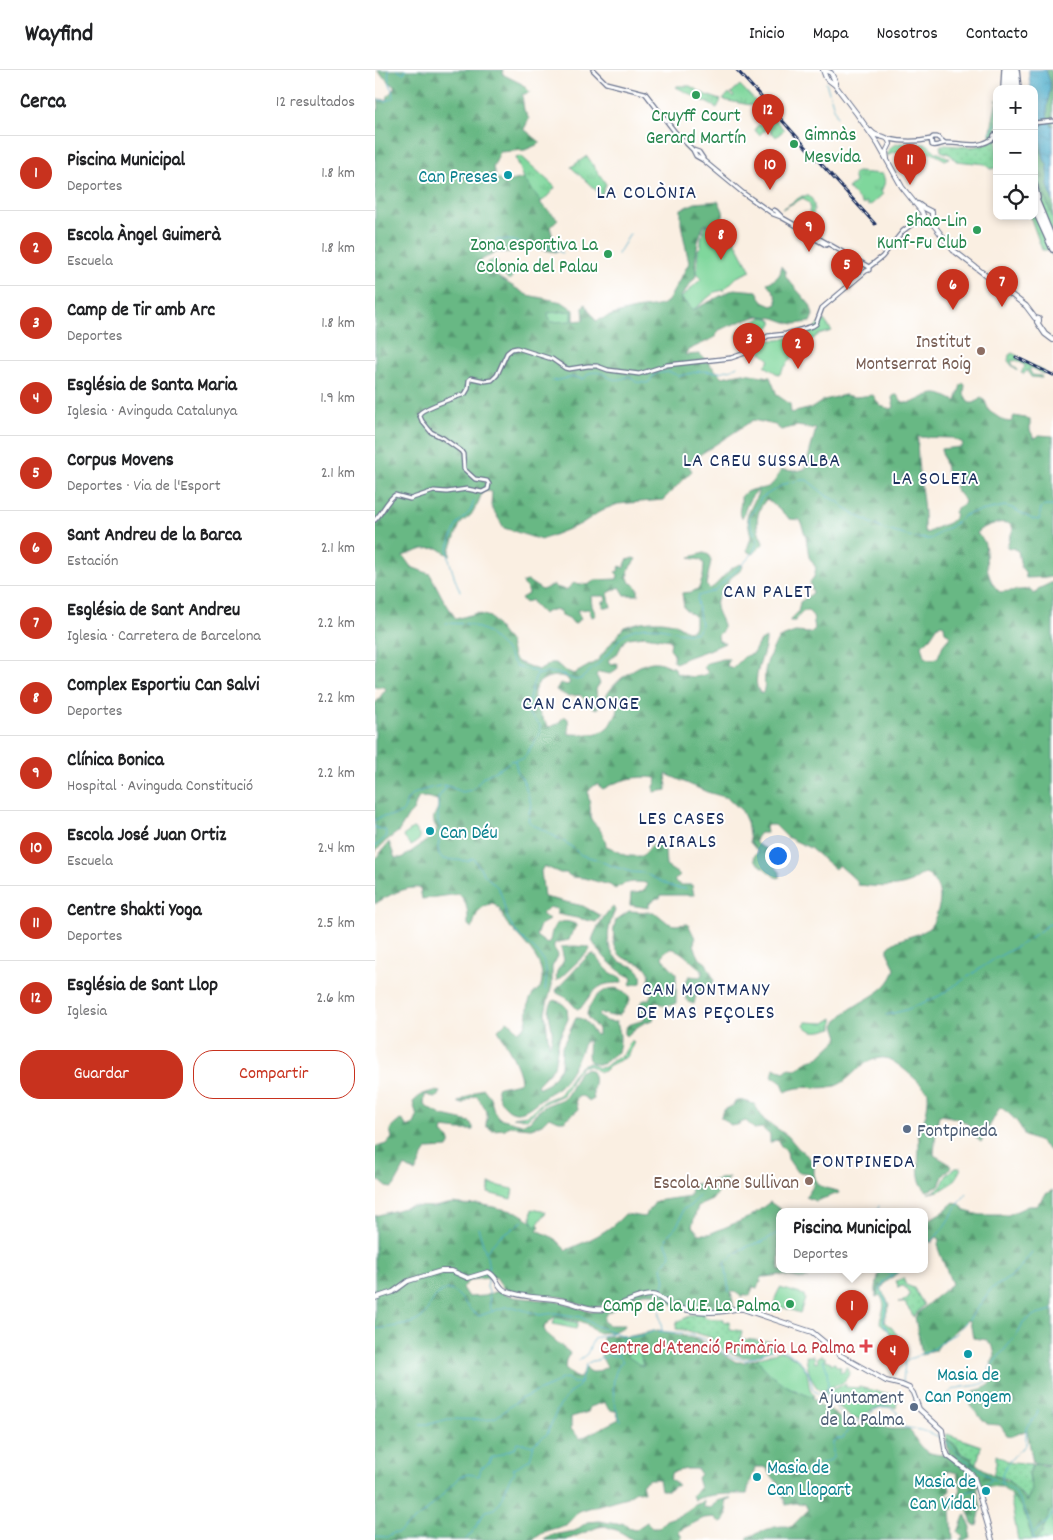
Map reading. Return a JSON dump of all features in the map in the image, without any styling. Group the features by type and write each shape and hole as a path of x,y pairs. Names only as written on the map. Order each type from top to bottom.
{"highway":[{"path":"1004,85 1006,70"},
{"path":"1006,70 1008,85"},
{"path":"1012,70 1014,85"},
{"path":"1016,70 1018,85"},
{"path":"1038,210 1053,241"},
{"path":"1038,211 1053,249"}],"main road":[{"path":"825,72 826,78 831,78 834,81 871,132 875,135 886,137 889,140 886,156 904,186 921,206 932,212 933,224"},
{"path":"831,78 850,103 902,187 924,217 933,224 952,249 1022,302 1044,332 1053,340"},
{"path":"878,146 881,137"},
{"path":"878,146 883,149 889,147"},
{"path":"924,217 927,210"},
{"path":"924,217 932,218"},
{"path":"375,1298 393,1292 408,1281 439,1271 447,1270 468,1278 483,1273 490,1273 501,1288 507,1292 561,1300 587,1309 606,1309 630,1300 654,1295 674,1307 704,1312 723,1312 743,1308 809,1331 840,1355 886,1381 909,1388 921,1412 939,1427 944,1436 946,1451 949,1457 975,1479 991,1540"}],"street":[{"path":"594,71 606,83 639,92 646,96 675,132 703,160 743,193 799,229 866,268"},
{"path":"1038,122 1053,120"},
{"path":"931,141 935,136 940,142 945,143 980,145 993,137"},
{"path":"889,140 898,142 931,141"},
{"path":"931,141 935,146 940,142"},
{"path":"889,147 898,142"},
{"path":"375,520 389,500 395,495 410,499 434,491 447,492 467,489 482,492 488,489 489,484 487,481 475,479 464,469 461,451 431,432 419,417 419,414 427,408 465,394 469,389 469,380 471,378 492,380 497,375 507,353 512,349 523,349 552,359 569,369 597,366 608,370 639,374 667,365 731,358 754,350 768,336 811,328 816,324 822,308 881,257 903,231 924,217"}],"green space":[{"path":"378,70 503,70 502,74 522,84 530,92 522,95 524,110 529,119 524,129 540,142 525,150 500,152 493,168 496,178 503,183 524,178 541,201 541,204 558,219 550,227 557,252 521,246 515,250 513,249 512,251 514,252 497,252 475,263 527,295 562,302 574,310 574,321 584,320 583,308 585,304 596,321 630,310 659,306 668,301 689,263 681,224 681,209 695,203 718,201 722,207 722,219 704,225 699,237 696,276 680,298 693,310 734,289 757,291 763,302 772,306 777,304 777,298 767,283 777,277 781,266 785,271 786,277 810,305 813,315 810,322 795,324 775,318 759,316 739,322 719,330 714,338 688,350 685,355 700,354 722,377 743,373 770,377 777,395 790,404 791,413 812,408 824,400 845,395 855,397 873,395 880,406 891,409 894,407 892,398 894,395 897,395 906,403 937,394 956,401 963,383 965,385 964,394 969,403 974,403 981,398 985,401 989,411 1004,421 1011,422 1014,416 1030,419 1030,430 1034,438 1039,435 1053,436 1053,577 1026,578 1025,572 1021,567 1018,551 1007,546 1013,529 1011,524 1003,523 987,526 979,530 977,534 984,541 990,577 994,586 1000,592 1030,589 1034,594 1038,589 1053,582 1053,1154 1040,1142 1025,1136 1015,1120 1000,1107 981,1142 970,1127 962,1121 939,1115 934,1155 948,1163 951,1167 943,1176 939,1186 927,1191 922,1186 920,1180 918,1133 926,1114 928,1092 901,1067 885,1058 877,1059 865,1064 835,1086 822,1088 804,1087 785,1092 781,1082 772,1077 774,1068 784,1072 789,1068 797,1069 809,1060 818,1058 837,1040 839,1037 835,1025 841,1017 877,993 891,978 895,968 888,954 888,948 897,941 926,930 932,925 940,899 938,888 926,873 909,883 896,886 857,885 858,882 839,865 835,869 810,848 787,837 775,825 768,825 766,827 767,833 760,833 756,842 759,846 769,850 767,858 780,872 779,878 775,877 755,861 754,856 758,852 750,842 747,822 742,811 728,798 707,792 666,774 667,790 654,792 656,778 628,779 603,789 597,784 590,789 588,794 590,818 600,830 605,839 606,846 624,855 643,856 652,845 661,845 665,850 666,866 680,875 674,881 680,885 692,885 694,895 661,895 660,898 649,903 649,908 630,905 631,893 643,890 648,885 646,883 629,883 615,889 610,885 572,877 566,873 560,873 544,866 541,871 544,897 583,906 601,916 596,922 557,914 557,909 549,907 542,914 549,920 540,925 536,936 547,944 554,928 559,923 570,922 577,925 577,927 572,932 569,940 555,943 554,945 558,956 552,967 552,985 545,1012 549,1045 552,1033 549,1010 554,1000 562,1003 567,1008 568,1019 559,1039 554,1067 537,1086 542,1087 548,1084 561,1067 562,1047 576,1018 583,1019 598,1035 598,1029 588,1018 587,1014 599,994 612,988 619,989 625,992 630,999 619,1015 612,1016 600,1013 598,1015 603,1020 616,1022 620,1037 618,1052 603,1064 592,1063 588,1057 588,1041 586,1041 575,1065 561,1085 526,1110 515,1112 510,1110 504,1105 498,1095 497,1088 521,1081 515,1062 498,1030 507,1021 518,1031 524,1028 529,1002 534,993 540,988 542,980 542,972 531,950 508,925 500,910 493,903 478,912 472,928 468,925 466,905 459,894 422,899 420,888 414,888 396,892 375,904 375,860 389,842 395,858 402,858 435,835 437,828 433,820 438,808 437,800 426,797 418,798 413,811 399,831 375,852 375,704 386,689 384,687 375,687 375,110 379,110 378,99 387,100 395,87","holes":["753,420 775,425 781,430 797,426 816,429 805,469 796,471 781,470 775,481 768,487 749,491 741,497 739,513 741,518 750,499 758,491 747,516 751,538 747,549 748,552 753,554 763,544 759,534 757,519 759,510 767,499 790,519 800,520 806,537 809,557 816,568 814,577 810,582 813,593 800,602 798,612 790,620 795,621 803,611 808,611 813,616 815,629 810,633 795,632 779,638 767,662 762,694 756,683 766,638 759,642 753,654 745,656 732,669 727,666 729,659 723,659 707,663 704,667 708,673 696,677 676,673 675,668 663,663 641,665 624,676 610,690 604,704 606,705 609,699 617,694 620,697 617,714 608,727 595,734 569,734 568,719 564,716 558,724 549,727 538,710 534,699 534,692 539,682 550,677 561,676 567,678 570,683 567,685 560,683 556,690 567,696 580,695 594,708 598,709 596,689 600,683 596,675 599,672 610,674 618,668 617,663 610,664 608,660 617,654 624,641 628,638 645,636 670,640 670,648 674,655 673,661 675,663 725,643 719,641 718,635 722,632 723,624 716,604 728,582 742,568 741,564 732,568 710,589 706,585 711,561 709,555 704,553 690,557 701,560 704,564 703,577 699,588 692,592 682,593 684,608 695,617 693,630 687,631 674,623 662,621 641,622 624,627 597,661 574,674 564,670 556,663 551,663 538,670 518,662 513,656 510,643 490,617 477,613 456,619 430,574 411,567 403,556 423,549 438,548 450,556 450,550 460,524 471,515 483,490 492,492 491,506 504,528 541,540 581,524 602,510 618,504 663,500 692,471 687,463","918,437 952,438 963,443 961,447 941,449 948,477 957,474 955,489 965,501 964,504 957,508 954,512 956,515 954,519 949,523 926,533 924,530 917,449","944,625 945,632 950,635 938,657 928,659 925,657 922,645 930,638 938,626"]},
{"path":"1046,70 1051,70 1052,72 1053,127 1049,122 1047,111 1050,82"},
{"path":"740,85 761,107 723,100 729,93 733,97 731,93"},
{"path":"677,86 690,86 706,95 721,100 717,108"},
{"path":"773,117 784,130 776,137 768,128 759,135 755,130 756,127"},
{"path":"993,120 993,137 990,136"},
{"path":"1038,125 1044,159 1048,166 1048,185 1053,201 1053,218 1041,186 1038,169"},
{"path":"993,139 993,169 990,169 985,164 956,161 951,155 941,151 940,146 969,147"},
{"path":"900,143 927,144 936,152 950,158 945,160 932,153 907,153 907,151 887,155 891,147"},
{"path":"521,156 555,187 544,200 541,201 525,181 516,158"},
{"path":"587,156 606,184 601,195 571,167"},
{"path":"1038,169 1041,186 1053,218 1053,257 1049,250 1042,250 1031,220 1038,220"},
{"path":"857,172 883,174 885,182 881,192 883,194 868,206 867,202 863,205 848,188 855,182 853,174"},
{"path":"802,196 809,196 812,199 814,209 810,223 815,226 813,228 808,224 810,205 803,198 782,209"},
{"path":"725,222 751,271 737,277 724,290 715,292 693,310 681,298 701,279 697,272 698,249 701,247 701,238 705,226"},
{"path":"498,261 496,266 512,276 510,280 486,265 488,262"},
{"path":"572,311 572,321 551,322 549,320 548,313"},
{"path":"763,317 770,319 772,322 771,326 746,341 739,340 737,336 740,329"},
{"path":"824,320 832,331 818,335 806,345 805,341 796,333 813,329"},
{"path":"799,335 806,341 779,375 765,366 770,360 759,351 768,340 779,340"},
{"path":"1012,353 1018,356 1017,358 1045,372 1044,374 1029,368 1032,375 1041,376 1042,378 1031,377 1027,370 1024,374 1021,373 1025,367 1023,364 1016,360 1011,360 1013,366 1018,370 1016,370 1008,361 1009,355"},
{"path":"636,559 628,570 629,575 627,575 630,583 634,584 638,589 638,595 625,595 620,587 608,593 611,607 603,607 603,601 606,601 605,596 591,596 592,606 596,615 592,617 589,609 577,610 581,619 574,624 569,618 561,615 560,611 550,610 543,614 531,600 525,603 521,598 528,594 523,582 528,581 542,590 554,585 566,590 574,583 588,585 595,580 617,579 618,575 615,572 618,571 620,566 624,568 627,560"},
{"path":"414,828 420,837 411,846 403,836"},
{"path":"613,907 615,911 610,924 608,938 611,951 621,962 638,970 641,975 641,983 631,985 631,977 609,962 592,941 600,923"},
{"path":"629,911 657,914 668,923 675,925 688,924 695,938 694,944 697,953 700,959 706,963 714,980 711,987 696,995 694,1004 688,1002 685,989 687,979 689,976 700,977 702,970 678,951 674,949 667,950 662,958 676,973 676,1003 666,1006 657,1002 654,1003 655,1012 653,1020 639,1026 627,1036 625,1029 628,1025 644,1020 645,1016 640,1008 640,1004 642,1001 649,999 653,991 649,984 650,976 647,969 621,956 615,947 613,936 616,920"},
{"path":"561,947 589,947 590,950 557,981 557,972 564,960"},
{"path":"593,954 608,970 623,981 599,987 580,1009 577,1009 567,998 557,993 556,990 587,957"},
{"path":"833,1018 833,1028 825,1030 814,1031 804,1025 806,1022 825,1023"},
{"path":"631,1041 634,1042 627,1057 600,1072 590,1066 583,1066 575,1074 563,1095 543,1104 527,1119 513,1117 528,1115 544,1101 559,1095 576,1070 584,1064 590,1063 599,1068 605,1067 623,1055"},
{"path":"585,1069 591,1070 593,1074 594,1099 590,1101 582,1096 577,1097 578,1110 564,1121 549,1117 542,1124 531,1128 509,1126 505,1129 492,1130 486,1126 487,1112 477,1096 462,1104 458,1102 483,1088 490,1097 494,1111 499,1118 522,1124 530,1121 545,1106 565,1098 579,1072"},
{"path":"434,1091 440,1092 434,1098 425,1095 425,1106 443,1116 470,1122 473,1130 443,1128 442,1133 450,1140 448,1148 428,1149 415,1172 405,1166 391,1188 380,1181 375,1181 375,1147 387,1144 392,1138 390,1129 400,1120 407,1127 414,1124 417,1117 413,1102 422,1094"},
{"path":"736,1100 754,1104 764,1120 788,1136 810,1158 814,1164 817,1184 839,1193 816,1201 807,1198 813,1185 812,1180 808,1173 797,1172 788,1159 787,1151 781,1147 779,1141 775,1140 770,1143 770,1135 762,1128 754,1129 746,1121 733,1125 721,1118 723,1110 733,1106"},
{"path":"956,1168 961,1168 956,1178 949,1185 939,1191 928,1193 939,1188 948,1174"},
{"path":"729,1177 712,1200 698,1206 692,1226 699,1234 709,1234 750,1217 770,1202 778,1208 776,1208 776,1273 805,1273 808,1279 804,1280 779,1275 761,1277 761,1282 757,1288 753,1287 750,1296 743,1294 742,1297 735,1292 731,1292 734,1308 710,1311 675,1306 657,1293 645,1293 605,1306 593,1307 578,1304 563,1297 521,1294 504,1289 496,1277 470,1280 462,1288 468,1297 484,1296 498,1291 514,1297 562,1302 590,1312 608,1310 620,1306 609,1312 604,1319 604,1322 609,1325 625,1325 612,1332 597,1333 585,1323 555,1316 545,1326 546,1333 570,1353 566,1360 565,1369 577,1378 580,1378 586,1367 590,1372 596,1372 607,1367 601,1356 604,1344 602,1337 616,1335 627,1337 658,1330 700,1340 736,1362 745,1362 757,1358 776,1378 793,1390 813,1397 818,1404 832,1411 846,1424 857,1427 870,1421 890,1429 909,1429 922,1448 930,1453 939,1455 949,1455 946,1438 956,1446 961,1454 996,1477 1008,1481 1026,1502 1032,1490 1029,1474 1033,1464 1049,1466 1053,1470 1053,1521 1048,1540 1033,1540 1022,1507 1003,1487 982,1486 977,1487 981,1508 977,1526 972,1524 968,1509 977,1507 974,1497 962,1500 964,1509 958,1506 951,1510 953,1540 748,1540 748,1537 769,1529 780,1526 791,1527 808,1510 805,1504 795,1503 786,1505 779,1484 768,1472 768,1469 755,1467 747,1494 713,1495 694,1500 692,1495 700,1488 697,1478 700,1474 698,1469 672,1472 669,1479 678,1485 667,1490 661,1490 659,1479 649,1479 642,1484 644,1492 636,1491 627,1497 579,1511 566,1525 546,1531 532,1540 375,1540 375,1216 411,1206 434,1207 453,1203 479,1204 517,1212 540,1226 537,1230 554,1238 566,1250 605,1231 625,1214 644,1217 656,1201 690,1196 691,1185","holes":["605,1402 609,1409 616,1411 619,1419 580,1439 571,1429 571,1417 588,1412 590,1407","945,1470 957,1473 961,1489 959,1494 948,1497 946,1496 950,1490"]},
{"path":"490,1184 513,1189 511,1199 488,1193"},
{"path":"1053,1190 1053,1465 1033,1463 1027,1430 1013,1436 1007,1435 1000,1425 987,1424 970,1406 974,1391 989,1385 994,1380 997,1372 991,1363 995,1355 993,1347 987,1340 973,1338 970,1321 967,1320 941,1343 936,1350 922,1355 915,1317 952,1284 939,1251 938,1243 940,1240 937,1237 931,1243 928,1241 928,1220 944,1211 954,1202 961,1205 965,1211 980,1215 1008,1215 1028,1206 1036,1206 1046,1194"},
{"path":"532,1209 546,1212 536,1227 532,1221"},
{"path":"878,1273 897,1273 882,1288 880,1284 876,1297"},
{"path":"903,1278 906,1285 914,1288 924,1305 913,1317 905,1303 898,1302 909,1297 909,1293 904,1286 897,1287 896,1281"},
{"path":"881,1283 882,1291 889,1304 884,1322 892,1328 899,1338 897,1342 894,1341 889,1331 880,1323 884,1303 880,1295 876,1297"},
{"name":"Camp de la U.E. La Palma","path":"780,1288 804,1295 805,1299 800,1313 775,1305 776,1296"},
{"path":"698,1312 705,1313 704,1317 724,1319 724,1322 729,1321 730,1329 742,1331 740,1339 777,1343 775,1348 753,1357 742,1357 714,1344 710,1337 676,1329 677,1322"},
{"path":"555,1317 578,1323 576,1329 553,1324"},
{"path":"642,1341 643,1346 640,1353 643,1367 627,1356 630,1347"},
{"path":"774,1346 754,1354 745,1355 733,1352 738,1347"},
{"path":"780,1351 792,1356 803,1365 807,1373 809,1387 814,1395 813,1397 781,1382 767,1371 757,1358"},
{"path":"820,1355 825,1357 825,1360 831,1362 831,1364 835,1363 835,1365 841,1367 840,1372 844,1372 846,1367 850,1372 844,1381 839,1385 827,1387 824,1393 816,1387 811,1377 806,1356 814,1356 815,1363 818,1362 817,1357 820,1357"},
{"path":"846,1383 845,1387 859,1387 898,1396 896,1408 881,1407 868,1412 860,1419 850,1417 826,1394 828,1389 835,1389"},
{"path":"947,1434 981,1446 977,1464 971,1458 961,1453 956,1445 946,1438 945,1435"},
{"path":"996,1455 1012,1463 1032,1464 1029,1474 1031,1490 1026,1502 1023,1496 1007,1479 993,1475"},
{"path":"1012,1497 1022,1507 1033,1540 1018,1540"},
{"path":"732,1498 725,1501 727,1514 723,1522 720,1523 714,1517 704,1518 680,1530 681,1540 633,1540 619,1531 605,1526 566,1540 544,1540 552,1535 575,1531 587,1522 624,1523 635,1530 647,1522 652,1527 659,1527 666,1520 681,1515 704,1501 703,1507 711,1508 717,1501"},
{"path":"1053,1508 1053,1540 1037,1540 1036,1538 1042,1534 1050,1511"},
{"path":"965,1514 971,1528 970,1537 960,1540 963,1536 958,1532"}],"water":[{"path":"1029,70 1046,70 1050,82 1047,111 1049,122 1053,127 1053,201 1048,185 1048,166 1044,159 1038,125 1038,85 1030,85"}],"waterway":[{"path":"375,99 385,101 393,98 388,77 389,70"},
{"path":"397,70 402,73 406,70"},
{"path":"826,83 837,117"},
{"path":"990,133 993,128"},
{"path":"618,254 630,234"},
{"path":"496,240 545,246 563,253"},
{"path":"552,381 574,377 584,379 589,373 596,372 611,379 621,379 629,376 636,382 646,383 658,373 670,372 679,376 700,371 719,372 737,366"},
{"path":"375,820 403,812 407,800 414,794 443,785 462,792 471,790 483,777 503,767 510,761 523,759 540,733 540,725 527,713 532,688 537,675 553,673 576,680 581,679 604,658 623,635 637,629 653,627 682,633 697,632 701,625 698,596 714,591 753,553 758,541 749,521 750,515 761,498 784,484 807,480 854,514 883,529 915,538 931,539 965,515 971,513 1005,506 1032,519 1039,520 1041,508 1053,506"},
{"path":"460,591 450,564 448,549 458,523 469,512 474,501"},
{"path":"446,623 469,624 486,631 505,649 516,666 539,673"},
{"path":"515,761 518,774 523,780 531,804 529,814"},
{"path":"447,786 438,798 438,822 441,829 438,847 439,854 443,859 468,861 473,858 484,874 498,888 509,921 515,931 536,951 545,966 545,990"},
{"path":"529,817 528,820 532,825 568,844 581,855 631,872 644,873 672,887 686,889"},
{"path":"375,826 385,830 387,836 375,847"},
{"path":"1028,940 1053,921"},
{"path":"886,1015 906,1010 939,996 996,958 1025,942"},
{"path":"931,1242 941,1231 967,1193"},
{"path":"661,1290 665,1280 662,1266 671,1255 666,1244 667,1236 676,1227 683,1209 690,1206 701,1194"},
{"path":"485,1253 500,1236 524,1220"},
{"path":"478,1228 489,1270"},
{"path":"729,1292 725,1262 742,1249 762,1242 776,1234"},
{"path":"905,1363 935,1348 955,1334 970,1318 991,1289 1012,1276 1032,1252"},
{"path":"888,1273 891,1277"},
{"path":"896,1273 884,1281 880,1291 887,1303 883,1323 895,1340 898,1340"},
{"path":"489,1275 487,1287 490,1308 493,1311"},
{"path":"375,1329 417,1321 425,1314 434,1298 447,1289 457,1294 470,1310 479,1316 505,1307 514,1307 540,1315 555,1313 581,1317 596,1326 627,1337 640,1336 654,1331 683,1333 704,1339 732,1357 746,1360 774,1349 783,1350 803,1364 809,1374 813,1390 828,1398 848,1420 857,1422 877,1409 889,1408 897,1412 898,1426 926,1432 942,1439"},
{"path":"658,1300 662,1331"},
{"path":"939,1406 953,1390 980,1385 989,1380 990,1367 1019,1332 1023,1322 1036,1314 1053,1310"},
{"path":"579,1360 587,1354 594,1338 612,1333"},
{"path":"465,1540 472,1533 485,1511 494,1509 500,1503 509,1480 515,1472 513,1469 530,1459 534,1444 547,1434 557,1410 570,1392 579,1386 586,1364 600,1358 605,1358 608,1355 618,1356 623,1337"},
{"path":"900,1343 905,1363 903,1382"},
{"path":"618,1356 623,1361 615,1374 613,1390 621,1421"},
{"path":"823,1359 827,1370 828,1387 824,1396"},
{"path":"420,1424 430,1424 448,1419 487,1420 496,1417 520,1399 561,1379 567,1378 573,1383 580,1383"},
{"path":"1001,1482 1006,1466 1026,1445 1026,1428 1037,1415 1038,1410"},
{"path":"808,1470 831,1460 833,1457 833,1442 836,1439 843,1438 851,1425"},
{"path":"945,1441 961,1457 1012,1490 1025,1510 1034,1540"},
{"path":"375,1536 387,1537 393,1533 398,1533 429,1509 459,1477 468,1474 479,1476 481,1468 489,1463 491,1458 515,1448 517,1442 533,1446"},
{"path":"980,1489 991,1480"},
{"path":"951,1497 976,1490"},
{"path":"1034,1533 1049,1520 1053,1512"}],"railway":[{"path":"737,70 875,224"},
{"path":"1016,357 1053,375"}],"place":[{"name":"Cruyff Court Gerard Martín","path":"696,95"},
{"name":"Església de Sant Llop","path":"768,135"},
{"name":"Gimnàs Mesvida","path":"794,144"},
{"name":"Can Preses","path":"508,175"},
{"name":"Centre Shakti Yoga","path":"910,185"},
{"name":"Escola José Juan Ortiz","path":"770,190"},
{"name":"Shao-Lin Kunf-Fu Club","path":"977,230"},
{"name":"Clínica Bonica","path":"809,252"},
{"name":"Zona esportiva La Colonia del Palau","path":"608,254"},
{"name":"Complex Esportiu Can Salvi","path":"721,260"},
{"name":"Corpus Movens","path":"847,290"},
{"name":"Església de Sant Andreu","path":"1002,307"},
{"name":"Sant Andreu de la Barca","path":"953,310"},
{"name":"Institut Montserrat Roig","path":"981,351"},
{"name":"Camp de Tir amb Arc","path":"749,364"},
{"name":"Escola Àngel Guimerà","path":"798,369"},
{"name":"Can Déu","path":"430,831"},
{"name":"Fontpineda","path":"907,1129"},
{"name":"Escola Anne Sullivan","path":"809,1181"},
{"name":"Camp de la U.E. La Palma","path":"790,1304"},
{"name":"Piscina Municipal","path":"852,1331"},
{"name":"Centre d'Atenció Primària La Palma","path":"866,1346"},
{"name":"Masia de Can Pongem","path":"968,1354"},
{"name":"Església de Santa Maria","path":"893,1376"},
{"name":"Ajuntament de la Palma","path":"914,1407"},
{"name":"Masia de Can Llopart","path":"757,1477"},
{"name":"Masia de Can Vidal","path":"986,1491"}],"district":[{"name":"LA COLÒNIA","path":"647,191"},
{"name":"LA CREU SUSSALBA","path":"762,459"},
{"name":"LA SOLEIA","path":"936,477"},
{"name":"CAN PALET","path":"768,590"},
{"name":"CAN CANONGE","path":"581,702"},
{"name":"LES CASES PAIRALS","path":"682,828"},
{"name":"CAN MONTMANY DE MAS PEÇOLES","path":"706,1000"},
{"name":"FONTPINEDA","path":"864,1160"}]}
